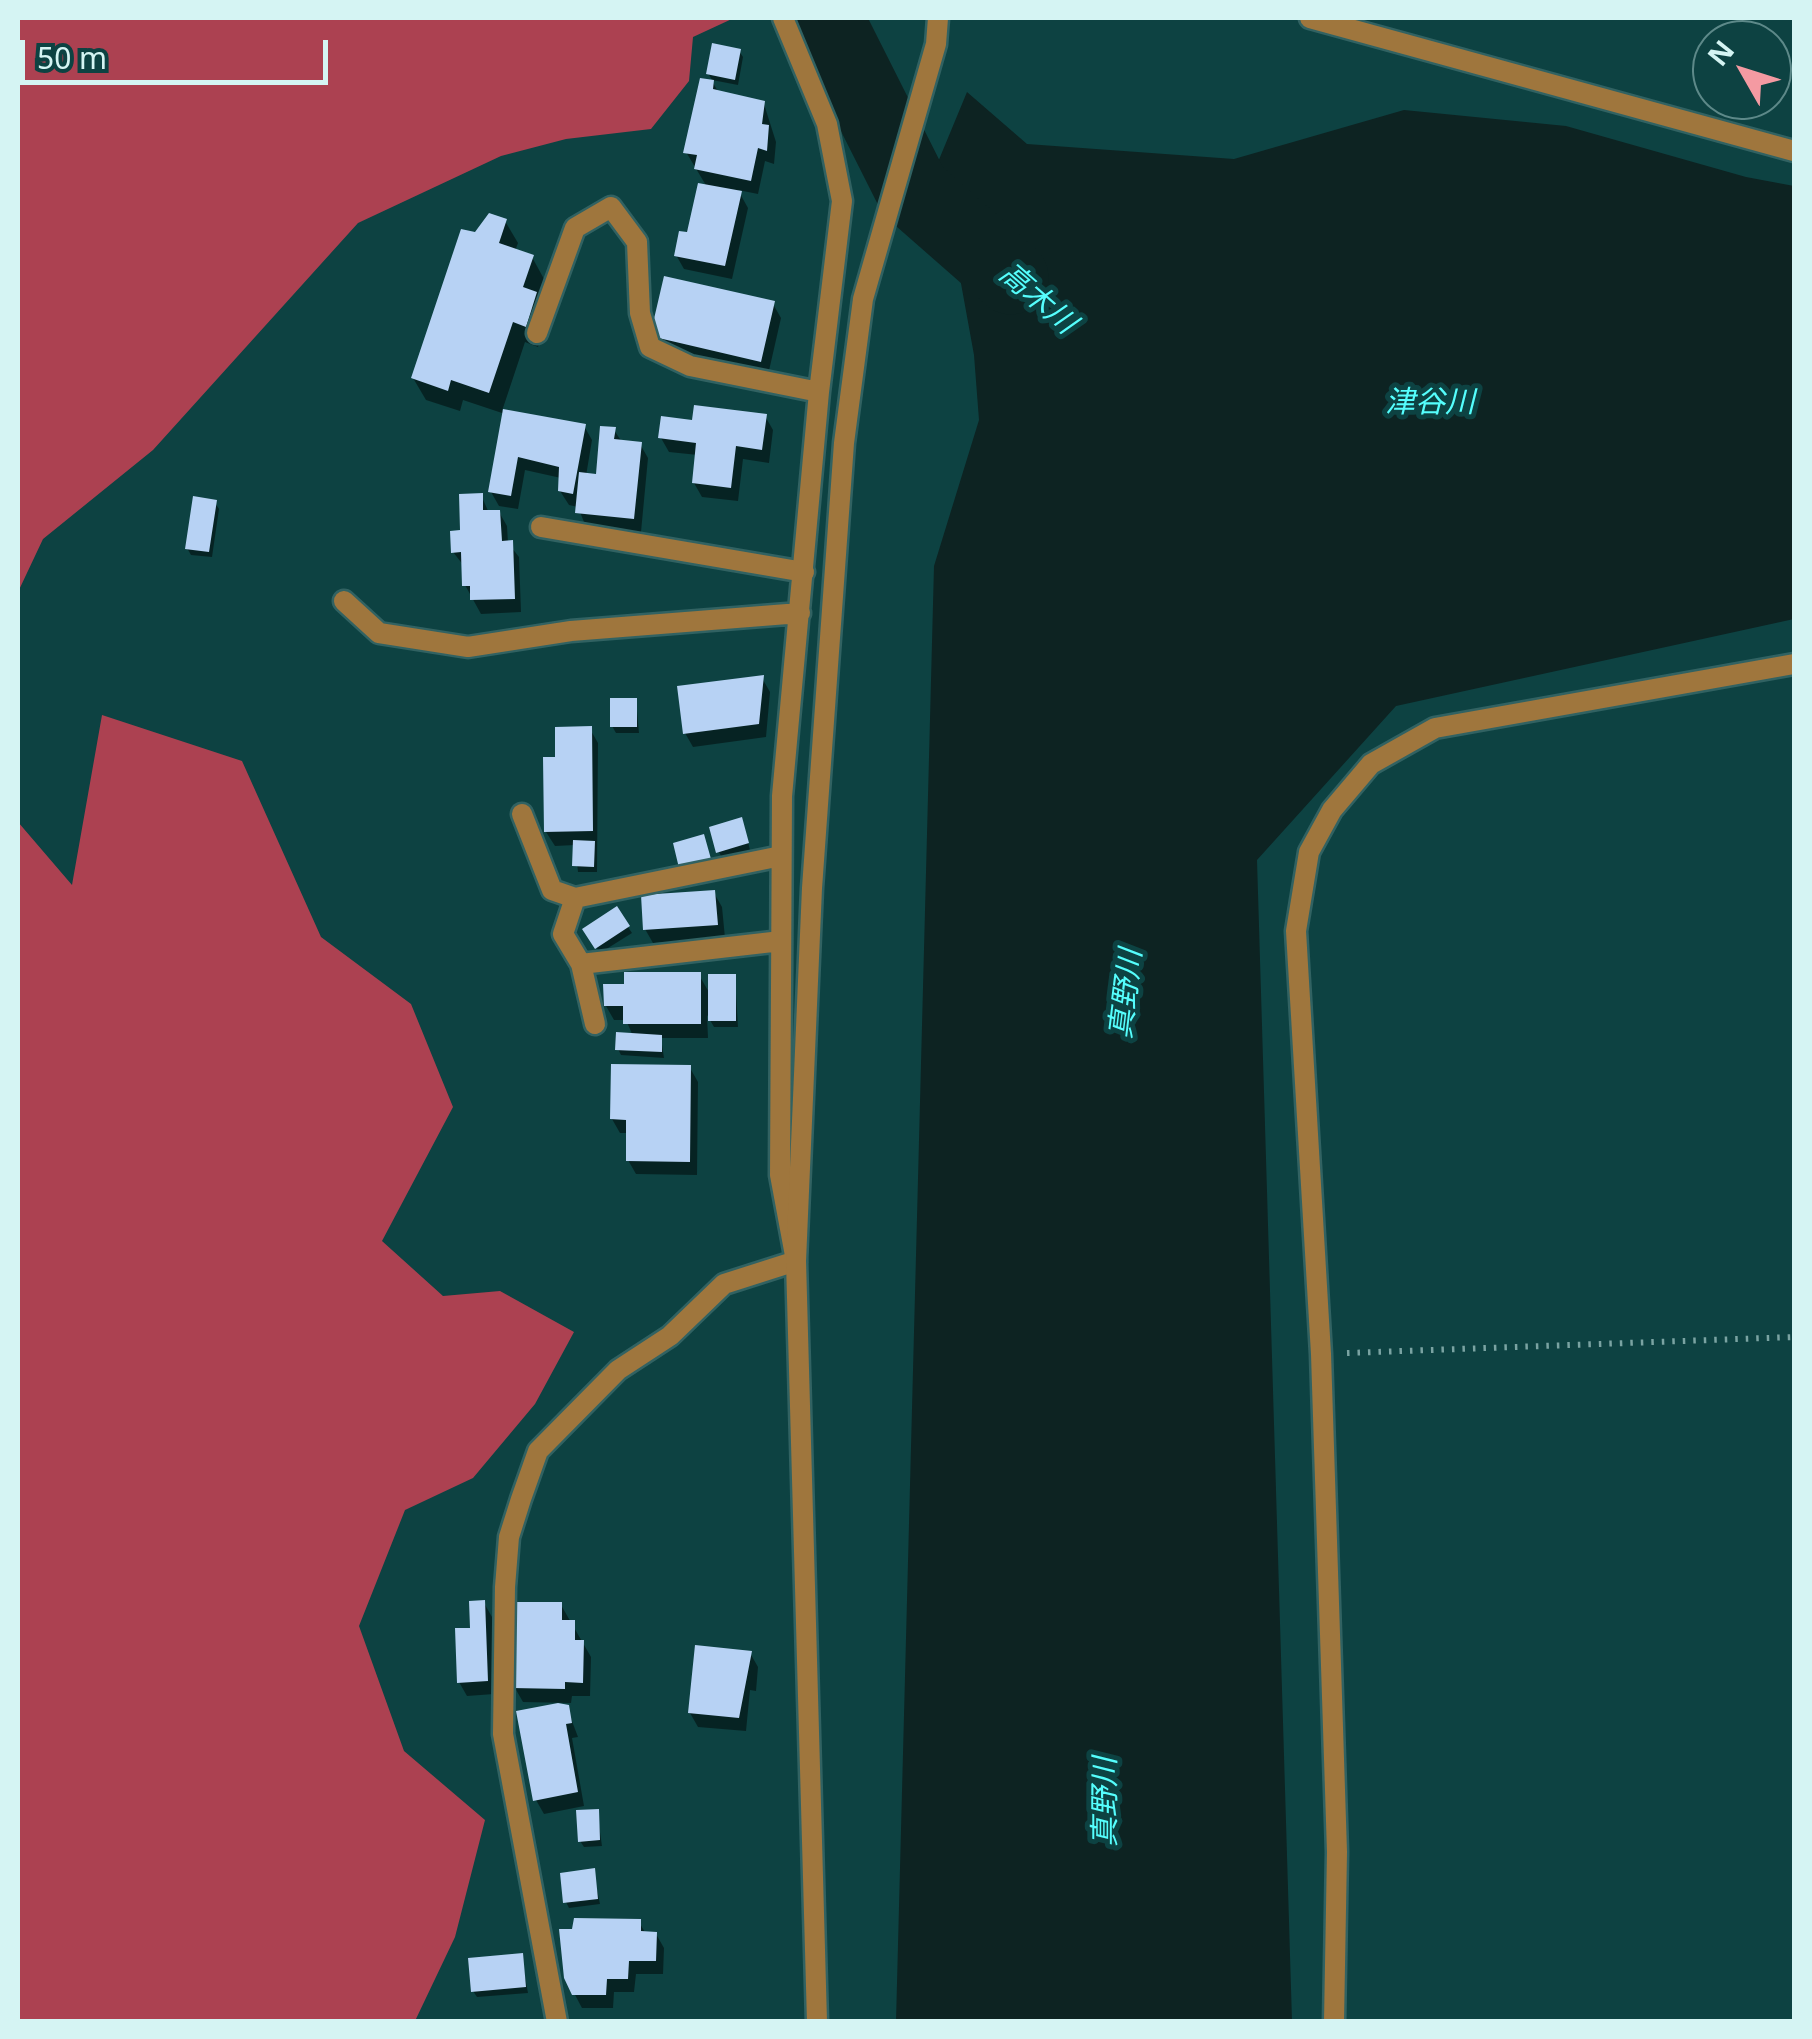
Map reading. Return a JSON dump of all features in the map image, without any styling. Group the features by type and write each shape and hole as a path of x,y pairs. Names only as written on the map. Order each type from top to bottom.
{"street":[{"path":"783,18 827,124 842,201 819,392 782,796 780,1175 796,1261"},
{"path":"816,2022 796,1261 812,888 844,443 867,276 936,44 938,18"},
{"path":"1310,18 1794,151"},
{"path":"537,333 575,228 610,206 637,242 640,314 650,348 690,366 819,392"},
{"path":"541,527 804,572"},
{"path":"344,601 380,633 468,647 572,631 800,614"},
{"path":"1334,2022 1337,1852 1321,1354 1296,931 1310,852 1332,810 1371,764 1435,728 1794,664"},
{"path":"522,814 552,890 575,898 782,856"},
{"path":"575,898 563,934 581,964 596,1024"},
{"path":"581,964 781,941"},
{"path":"557,2022 502,1734 505,1587 509,1537 520,1499 538,1451 618,1370 670,1336 724,1284 796,1261"}],"path":[{"path":"1321,1354 1794,1337"}],"shaded area":[{"path":"18,18 734,18 693,37 689,81 651,129 566,139 501,156 358,223 153,450 43,539 18,592"},
{"path":"102,715 242,761 321,937 411,1004 453,1107 382,1241 443,1296 500,1291 574,1332 535,1404 473,1478 405,1510 359,1626 404,1751 485,1820 455,1937 415,2021 18,2021 18,822 72,885"}],"water":[{"name":"津谷川","path":"967,92 1027,144 1234,159 1404,110 1566,126 1746,177 1794,186 1794,619 1396,706 1257,860 1292,2021 896,2021 934,566 979,420 974,355 960,278 926,191"}],"building":[{"path":"712,43 741,49 735,80 706,74"},
{"path":"700,78 714,80 713,89 765,101 762,124 769,125 767,151 758,148 751,181 694,169 697,155 683,153"},
{"path":"698,183 742,191 725,266 674,256 679,231 687,232"},
{"path":"489,213 507,219 499,243 534,255 523,287 537,292 526,327 513,322 489,393 451,380 448,391 411,378 461,229 475,232"},
{"path":"664,276 775,301 761,362 650,336"},
{"path":"694,405 767,414 762,450 736,446 731,488 692,483 696,443 658,438 661,416 692,420"},
{"path":"503,409 586,424 573,494 558,491 559,467 518,457 511,496 488,492"},
{"path":"600,426 616,427 614,439 642,442 634,519 575,513 579,472 596,474"},
{"path":"483,493 483,510 500,510 502,541 513,540 515,599 470,600 470,586 462,586 461,552 451,553 450,531 460,530 459,494"},
{"path":"193,496 217,500 209,552 185,549"},
{"path":"764,675 759,724 683,734 677,686"},
{"path":"610,698 637,698 637,727 610,727"},
{"path":"592,726 593,831 544,832 543,757 555,757 555,727"},
{"path":"742,817 749,843 716,853 709,827"},
{"path":"704,834 711,859 679,868 673,843"},
{"path":"573,840 595,841 594,867 572,866"},
{"path":"715,890 718,925 643,930 641,895"},
{"path":"617,906 630,926 595,949 582,929"},
{"path":"624,972 701,972 701,1024 623,1024 623,1006 604,1006 603,984 624,984"},
{"path":"708,974 736,974 736,1021 708,1021"},
{"path":"616,1032 662,1035 662,1052 615,1050"},
{"path":"611,1064 691,1065 690,1162 626,1161 626,1120 610,1119"},
{"path":"485,1600 488,1681 457,1683 455,1628 470,1628 469,1601"},
{"path":"514,1602 562,1602 562,1620 575,1620 575,1640 584,1640 583,1683 565,1682 565,1689 512,1688"},
{"path":"695,1645 752,1651 739,1718 688,1713"},
{"path":"558,1703 569,1705 572,1723 566,1724 578,1792 533,1801 516,1711"},
{"path":"599,1809 600,1840 578,1842 576,1810"},
{"path":"595,1868 598,1899 563,1903 560,1873"},
{"path":"574,1918 641,1919 641,1931 657,1932 656,1961 629,1961 628,1979 607,1979 606,1995 572,1995 564,1978 559,1929 572,1929"},
{"path":"523,1953 526,1987 471,1992 468,1958"}],"waterway":[{"name":"高木川","path":"826,18 913,191 1011,277"}],"water label":[{"name":"真野川","path":"1127,994"},
{"name":"真野川","path":"1106,1802"}]}
